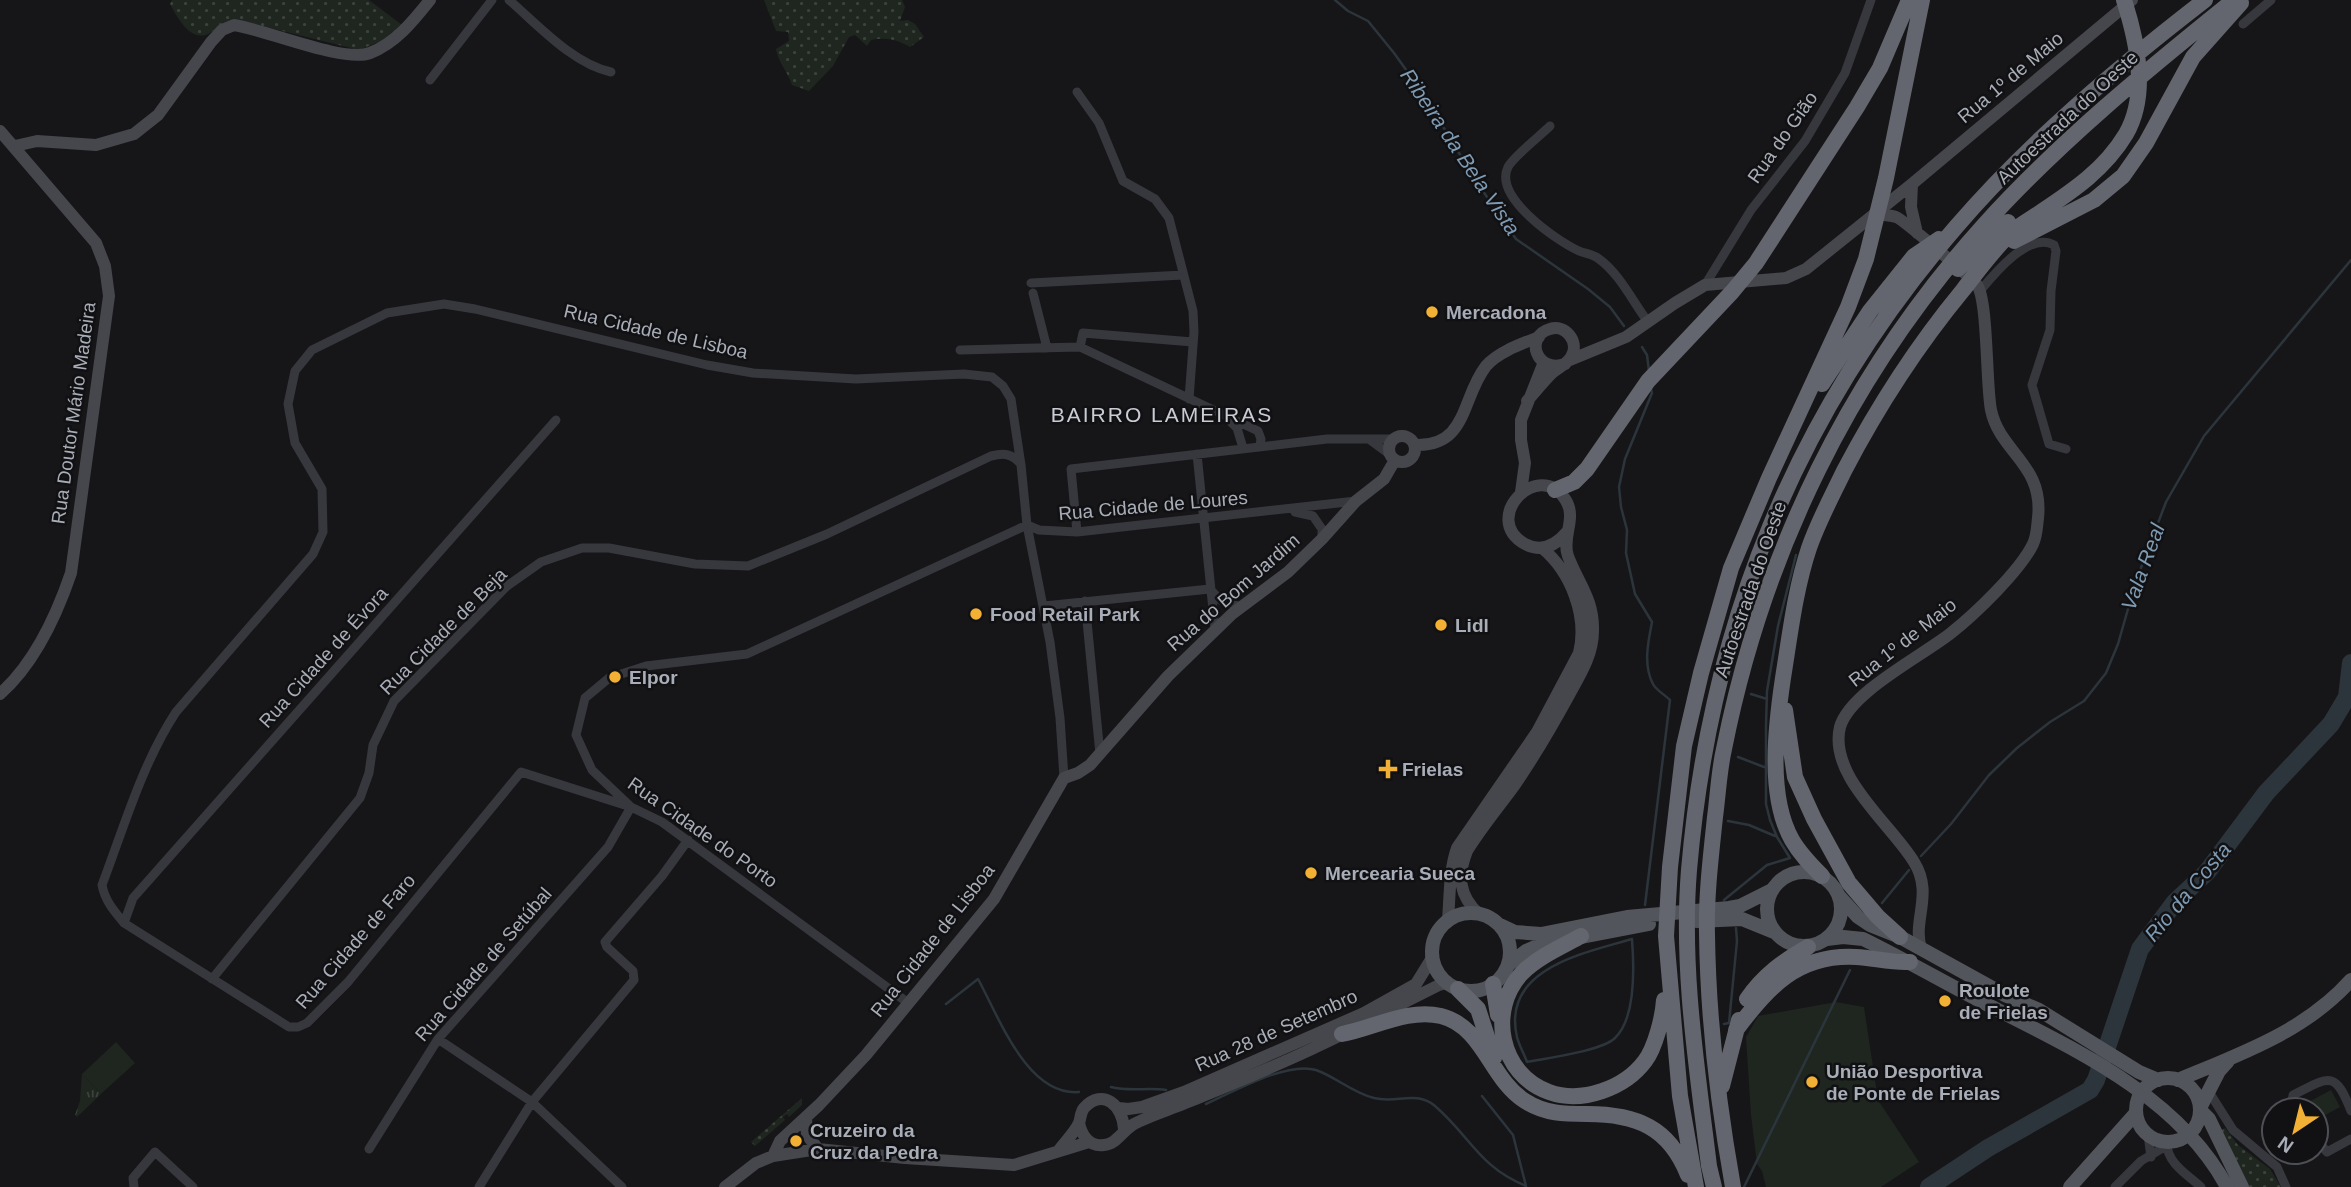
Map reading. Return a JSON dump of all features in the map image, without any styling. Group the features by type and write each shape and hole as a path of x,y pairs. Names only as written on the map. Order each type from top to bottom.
{"highway":[{"path":"1548,488 1574,482 1587,469 1648,381 1756,263 1880,68 1909,0"},
{"path":"1694,1187 1680,1096 1666,936 1670,867 1684,746 1701,673 1731,568 1848,307 1866,258 1886,178 1922,0"},
{"path":"1822,876 1791,838 1782,817 1777,788 1779,703 1800,580 1810,546 1866,429 1903,367 1950,306 1981,248 2011,232 2082,184 2104,165 2127,132 2138,99 2138,64 2133,29 2124,0"},
{"name":"Autoestrada do Oeste","path":"1714,1187 1689,1006 1689,872 1705,746 1719,678 1738,612 1761,548 1813,432 1914,256 1955,227 2034,145 2086,98 2205,0"},
{"name":"Autoestrada do Oeste","path":"1733,1187 1718,1105 1709,1006 1709,874 1726,739 1738,686 1779,556 1804,495 1855,401 1919,303 1981,248 2049,159 2109,104 2234,0"},
{"path":"1981,248 2017,239 2094,200 2123,176 2146,143 2172,91 2193,57 2243,0"},
{"path":"1781,456 1828,374 1870,311 1898,287"},
{"path":"1782,687 1795,777 1814,819 1849,883 1878,917 1900,937"},
{"path":"1502,1035 1502,1009 1518,979 1536,962 1581,936"},
{"path":"1718,1105 1726,1065 1744,1004 1768,973 1808,947"},
{"path":"1737,1030 1760,998 1777,982 1812,962 1857,957 1892,963 1910,962"},
{"path":"1493,984 1502,1035 1520,1073 1548,1092 1570,1096 1601,1092 1624,1080 1646,1060 1662,1017 1667,966"},
{"path":"1452,986 1478,1009 1499,1074"},
{"path":"1342,1034 1365,1030 1406,1015 1436,1015 1460,1023 1499,1074 1525,1101 1545,1111 1565,1115 1623,1116 1640,1121 1657,1130 1672,1145 1694,1187"}],"main road":[{"path":"2145,1132 2136,1109 2106,1075 2010,1021 1991,1007 1863,939 1827,939 1808,947 1784,941 1774,932 1754,922 1733,919 1654,923 1539,945 1508,965 1502,976 1493,984 1482,990 1470,991 1452,986 1439,976 1432,958 1434,936 1448,920 1458,915 1479,914 1515,932 1541,934 1627,917 1729,908 1748,903 1772,890 1788,875 1800,872 1822,876 1858,917 1870,925 1900,937 2005,995 2039,1010 2139,1072 2158,1080 2178,1080 2229,1060 2309,1018 2351,980"},
{"path":"1772,890 1766,912 1774,932"},
{"path":"1827,939 1840,920 1842,908 1839,896"},
{"path":"1498,924 1509,943 1508,965"},
{"path":"2005,995 2039,1026 2131,1086 2176,1122 2213,1165 2227,1187"},
{"path":"1991,1007 2039,1026 2135,1080 2163,1103 2207,1147 2234,1187"},
{"path":"2120,1133 2131,1127 2156,1140 2170,1143 2189,1135 2195,1128 2200,1109 2219,1071 2229,1060"},
{"path":"2070,1187 2120,1133 2136,1109 2144,1090 2158,1080"},
{"path":"2178,1080 2194,1091 2200,1109 2209,1119 2242,1187"}],"street":[{"path":"15,146 37,141 96,145 134,134 158,115 222,30 234,25 335,51 368,54 396,37 430,0"},
{"path":"430,80 492,0"},
{"path":"509,0 581,61 611,72"},
{"name":"Rua do Gião","path":"1705,285 1751,211 1805,141 1845,73 1871,0"},
{"name":"Rua 1º de Maio","path":"1895,198 2132,0"},
{"path":"2243,24 2271,0"},
{"path":"1077,92 1099,123 1123,181 1155,200 1169,218 1193,311 1189,400"},
{"path":"1550,126 1508,166 1506,177 1509,189 1542,228 1582,253 1597,257 1609,268 1648,322"},
{"name":"Rua Doutor Mário Madeira","path":"0,694 12,683 35,651 58,612 71,573 109,296 105,266 96,243 1,133"},
{"path":"1912,184 1911,207 1917,233"},
{"path":"1895,198 1911,207"},
{"path":"1510,350 1541,359 1552,366 1626,337 1705,285 1786,278 1807,269 1895,198"},
{"path":"1895,198 1898,217"},
{"path":"1875,214 1898,217 1978,286 1980,291 2012,257 2026,248 2039,242 2050,242 2054,245 2056,250 2050,330 2032,384 2049,444 2066,449"},
{"path":"1031,283 1183,275"},
{"name":"Rua 1º de Maio","path":"1921,949 1918,933 1923,910 1923,885 1915,863 1858,789 1842,762 1838,744 1841,726 1849,709 1862,696 1952,633 2018,567 2034,543 2039,509 2035,480 2005,439 1992,413 1980,291"},
{"path":"1033,293 1047,348"},
{"name":"Rua Cidade de Lisboa","path":"102,885 151,756 176,712 313,554 323,532 322,489 295,443 288,404 295,371 312,350 387,313 444,304 707,365 753,373 856,379 964,374 992,377 1003,386 1011,399 1027,525 1044,606 1060,718 1064,778 994,899 906,1002 866,1055 780,1142 773,1156"},
{"path":"1527,401 1567,362 1574,349 1567,332 1555,328 1543,332 1539,337 1536,349 1541,359 1527,401 1521,420 1525,463 1521,492 1510,509 1510,525 1514,535 1531,547 1552,546 1567,532"},
{"path":"1080,347 1083,333 1193,342"},
{"name":"Rua do Bom Jardim","path":"1392,457 1408,461 1414,454 1415,445 1440,443 1465,412 1473,386 1487,365 1497,356 1539,337"},
{"path":"1571,337 1594,344 1626,337"},
{"path":"960,350 1080,347 1258,431 1260,445"},
{"path":"1224,416 1237,428 1243,448"},
{"name":"Rua Cidade de Évora","path":"124,923 133,898 556,420"},
{"path":"1077,532 1071,469 1327,439 1370,440 1406,436 1415,445"},
{"name":"Rua do Bom Jardim","path":"1064,778 1078,773 1100,754 1168,676 1215,629 1288,572 1322,540 1356,501 1384,478 1392,457 1389,446 1394,439"},
{"path":"1370,440 1392,457"},
{"name":"Rua Cidade de Beja","path":"212,979 360,798 369,773 373,745 394,701 507,586 541,562 582,548 610,548 695,564 748,566 827,534 991,456 1004,453 1014,457 1021,465"},
{"path":"1198,454 1215,629"},
{"path":"1479,914 1461,889 1461,872 1467,851 1544,739 1587,662 1592,645 1592,613 1587,593 1566,553 1567,532 1571,521 1570,508 1564,498 1548,488 1525,463"},
{"path":"1521,492 1530,487 1548,488"},
{"name":"Rua Cidade de Loures","path":"1027,525 1039,530 1077,532 1356,501"},
{"path":"1283,511 1313,516 1322,529 1322,540"},
{"name":"Rua Cidade do Porto","path":"906,1002 662,822 631,807 592,770 576,735 585,698 609,678 646,666 747,654 1027,525"},
{"path":"1448,920 1450,880 1457,848 1530,744 1579,653 1583,640 1580,609 1558,564 1542,548"},
{"path":"1044,606 1210,589"},
{"path":"1210,589 1220,600 1241,607"},
{"path":"1084,601 1100,754"},
{"name":"Rua Cidade de Faro","path":"102,885 105,897 124,923 289,1027 298,1027 307,1023 348,982 521,772 631,807"},
{"name":"Rua Cidade de Setúbal","path":"369,1149 438,1039 608,847 631,807"},
{"path":"479,1187 532,1102 634,980 633,971 605,942 662,876 688,841"},
{"name":"Rua 28 de Setembro","path":"1059,1150 1079,1123 1084,1108 1091,1102 1110,1101 1119,1108 1128,1110 1184,1092 1364,1013 1416,984 1432,958"},
{"name":"Rua 28 de Setembro","path":"725,1187 756,1163 773,1156 818,1149 1014,1165 1089,1142 1106,1145 1115,1142 1124,1129 1342,1034 1439,985 1452,986"},
{"path":"438,1039 532,1102 622,1187"},
{"path":"2293,1096 2323,1080 2334,1080 2342,1088 2351,1111"},
{"path":"2209,1092 2233,1130 2277,1167 2287,1187"},
{"path":"1119,1108 1124,1117 1124,1129"},
{"path":"806,1117 807,1135 818,1149"},
{"path":"1079,1123 1082,1134 1089,1142"},
{"path":"2145,1132 2151,1157"},
{"path":"2330,1150 2351,1139"},
{"path":"2115,1187 2141,1161 2170,1143"},
{"path":"2170,1143 2167,1152 2172,1161 2201,1187"},
{"path":"134,1187 134,1178 155,1152 193,1187"}],"green space":[{"path":"172,0 369,0 402,25 381,41 359,50 234,19 210,33 197,35 181,22 170,4"},
{"path":"764,0 902,0 905,7 900,21 908,20 915,24 924,37 910,47 896,40 886,39 871,40 867,46 855,35 849,37 833,66 809,91 792,85 781,63 776,49 789,41 788,32 776,31"},
{"name":"União Desportiva de Ponte de Frielas","path":"1836,1002 1864,1007 1878,1100 1919,1162 1881,1187 1766,1187 1762,1171 1757,1164 1746,1037 1758,1016"},
{"path":"116,1042 135,1063 101,1094 82,1074"},
{"path":"82,1074 101,1094 77,1117 75,1115 80,1101"},
{"path":"2331,1090 2340,1107 2330,1112 2330,1096 2320,1096"},
{"path":"802,1098 802,1105 789,1117 787,1114 783,1117 785,1120 755,1146 751,1142"},
{"path":"2225,1128 2238,1145 2260,1162 2260,1166 2270,1169 2281,1187 2249,1187 2220,1131"}],"waterway":[{"name":"Ribeira da Bela Vista","path":"1335,0 1348,11 1368,21 1394,53 1516,239 1588,289 1610,307 1624,326"},
{"name":"Vala Real","path":"1921,856 1951,824 1989,775 2050,722 2084,701 2106,673 2118,644 2136,581 2166,502 2204,436 2351,260"},
{"name":"Ribeira da Bela Vista","path":"1642,347 1647,355 1649,371"},
{"name":"Ribeira da Bela Vista","path":"1645,905 1670,700 1654,686 1648,669 1647,653 1652,622 1635,594 1626,553 1627,530 1619,487 1625,459 1652,393 1651,389"},
{"path":"1724,900 1767,865 1790,858 1777,837 1766,804 1766,725 1767,691 1778,626 1796,555"},
{"name":"Rio da Costa","path":"1929,1187 1988,1148 2090,1090 2096,1080 2140,949 2175,902 2207,872 2266,793 2331,724 2347,697 2351,663"},
{"path":"1751,694 1767,699"},
{"path":"1738,757 1764,767"},
{"path":"1728,821 1749,825 1775,836"},
{"name":"Vala Real","path":"1882,903 1909,870"},
{"path":"1724,1024 1729,1023 1736,928"},
{"name":"Ribeira da Bela Vista","path":"1632,939 1633,976 1630,1005 1627,1018 1615,1038 1599,1047 1527,1062 1517,1037 1515,1014 1522,995 1534,979 1571,958 1632,939"},
{"name":"Vala Real","path":"1744,1187 1850,970"},
{"path":"946,1004 978,979 1005,1033 1030,1068 1044,1081 1061,1090 1079,1092"},
{"path":"1206,1104 1276,1074 1304,1068 1316,1070 1374,1098 1413,1098 1428,1101 1447,1117 1497,1170 1526,1186"},
{"path":"1111,1087 1166,1090"},
{"name":"Ribeira da Bela Vista","path":"1482,1096 1513,1135 1526,1186"}],"place":[{"name":"Mercadona","path":"1432,312"},
{"name":"Food Retail Park","path":"976,614"},
{"name":"Lidl","path":"1441,625"},
{"name":"Elpor","path":"615,677"},
{"name":"Frielas","path":"1388,769"},
{"name":"Mercearia Sueca","path":"1311,873"},
{"name":"Roulote de Frielas","path":"1945,1001"},
{"name":"União Desportiva de Ponte de Frielas","path":"1812,1082"},
{"name":"Cruzeiro da Cruz da Pedra","path":"796,1141"}],"district":[{"name":"BAIRRO LAMEIRAS","path":"1162,415"}]}
